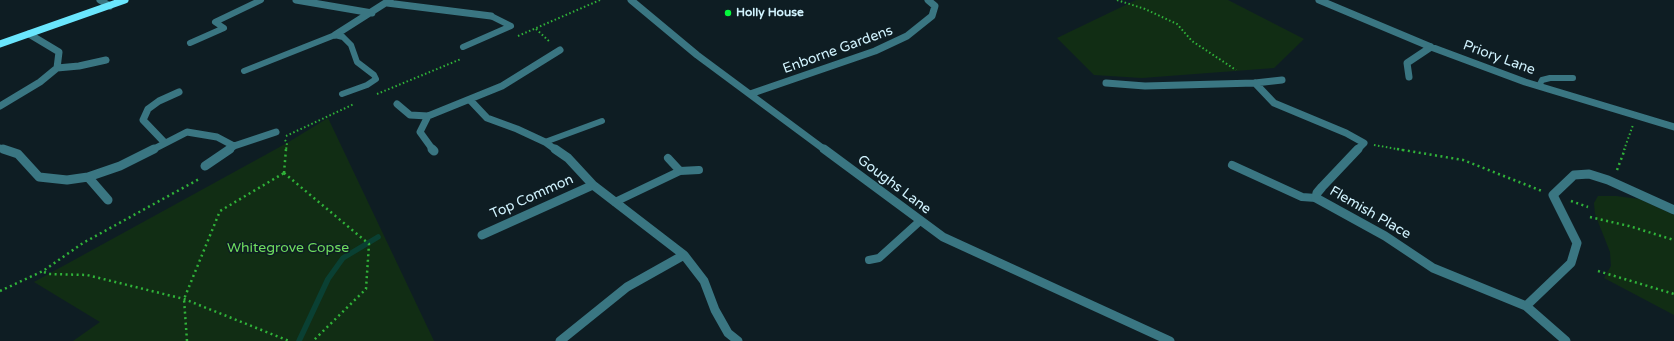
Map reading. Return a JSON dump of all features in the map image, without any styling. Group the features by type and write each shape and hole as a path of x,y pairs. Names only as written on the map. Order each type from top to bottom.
{"street":[{"path":"100,0 110,6"},
{"path":"0,44 126,0"},
{"path":"296,0 372,12"},
{"name":"Goughs Lane","path":"631,0 697,54 943,237 1170,341"},
{"name":"Enborne Gardens","path":"750,94 875,51 907,36 932,16 935,6 928,0"},
{"name":"Priory Lane","path":"1319,0 1431,47 1539,86 1674,127"},
{"path":"335,35 389,1 491,16"},
{"path":"30,34 59,52 57,68"},
{"path":"1409,78 1407,64 1431,47"},
{"path":"398,104 410,115 428,116 502,86 560,50"},
{"path":"0,106 40,82 57,68 79,66 106,60"},
{"path":"1106,84 1145,86 1255,83 1282,80"},
{"path":"1255,83 1274,103 1346,133 1364,143"},
{"path":"165,143 143,120 148,108 179,92"},
{"name":"Top Common","path":"470,100 488,118 545,142 568,158 593,185 684,255 704,281 715,310 728,333 738,341"},
{"path":"428,116 420,132 434,151"},
{"path":"0,148 18,154 39,177 67,180 88,177 120,166 187,132 217,137 234,146"},
{"path":"204,166 234,146 276,132"},
{"name":"Flemish Place","path":"1364,143 1322,187 1317,193 1316,198 1385,236 1433,268 1526,306 1566,341"},
{"path":"1526,306 1571,263 1577,243 1553,195 1574,175 1589,174 1608,180 1674,210"},
{"path":"88,177 108,200"},
{"name":"Top Common","path":"482,235 593,185"},
{"path":"560,341 627,288 684,255"}],"lane":[{"path":"190,43 224,28 215,22 261,0"},
{"path":"463,47 511,26 491,16"},
{"path":"244,71 335,35 343,37 351,45 357,62 374,75 376,79 368,85 342,94"},
{"path":"1539,86 1542,80 1546,79 1573,78"},
{"path":"545,142 602,121"},
{"path":"668,158 680,171"},
{"path":"1232,165 1302,197 1316,198"},
{"path":"615,202 680,171 699,170"},
{"path":"869,260 879,258 920,221"}],"path":[{"path":"514,38 600,0"},
{"path":"1117,0 1145,9 1177,24 1192,41 1255,83"},
{"path":"536,29 560,50"},
{"path":"371,96 464,58"},
{"path":"284,173 287,143 282,138 357,102"},
{"path":"1614,176 1636,116"},
{"path":"1364,143 1463,160 1534,187"},
{"path":"187,341 184,299 220,211 284,173"},
{"path":"284,173 369,244 366,289 313,341"},
{"path":"0,291 43,272 83,243 204,177"},
{"path":"1590,217 1629,226 1674,240"},
{"path":"1598,271 1674,294"},
{"path":"43,272 49,274 87,275 184,299 289,341"}],"green space":[{"path":"1136,0 1228,0 1304,39 1274,68 1142,78 1094,75 1057,38"},
{"name":"Whitegrove Copse","path":"328,118 434,341 73,341 100,322 34,282 287,143"},
{"path":"1598,196 1616,196 1639,199 1674,215 1674,315 1604,278 1611,266 1610,252 1595,214 1594,203"}],"waterway":[{"path":"299,341 328,279 343,258 378,237"}],"place":[{"name":"Holly House","path":"728,13"}]}
